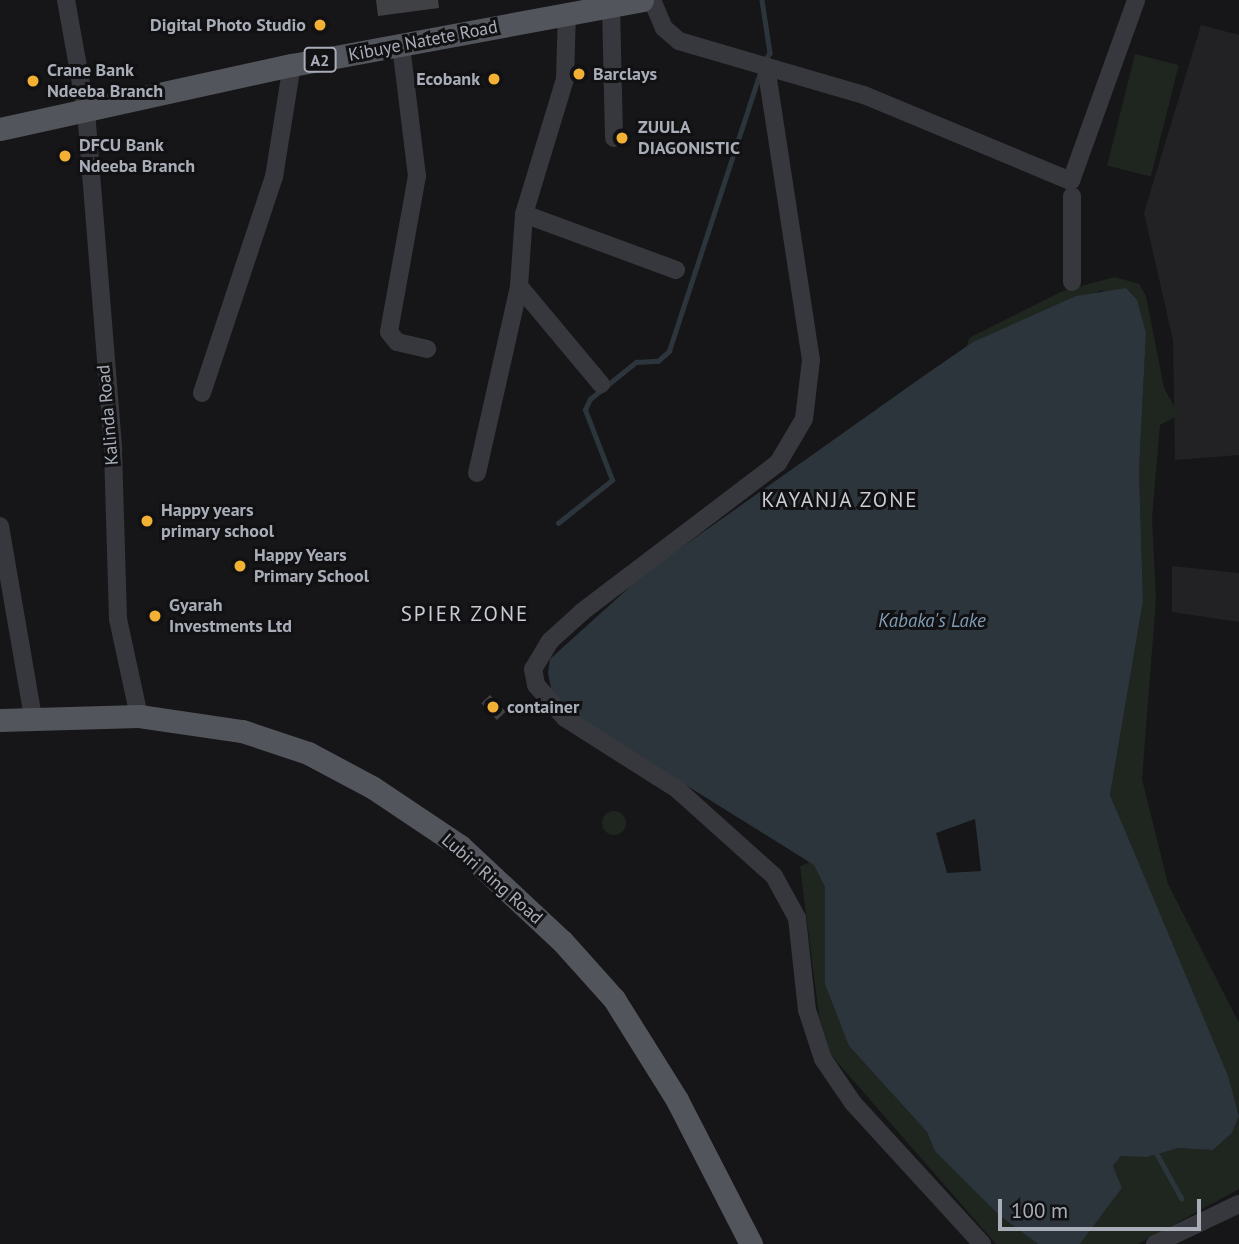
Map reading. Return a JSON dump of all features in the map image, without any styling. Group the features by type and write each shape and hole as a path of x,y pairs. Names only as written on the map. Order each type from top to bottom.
{"main road":[{"name":"Kibuye Natete Road","path":"0,129 292,65 642,0"},
{"name":"Lubiri Ring Road","path":"0,720 139,716 242,731 308,753 372,786 460,845 562,941 614,999 706,1153 751,1244"}],"street":[{"name":"Kalinda Road","path":"66,0 86,111 113,450 118,620 139,716"},
{"path":"652,0 664,28 679,41 914,114 1071,181 1136,0"},
{"path":"611,5 614,138"},
{"path":"477,473 519,286 524,214 565,79 567,13"},
{"path":"401,46 417,176 389,332 397,342 427,349"},
{"path":"202,393 274,177 292,65"},
{"path":"766,66 811,360 804,419 794,442 761,478 650,556 550,640 538,656 535,677 565,718 687,797 774,876 797,918 807,1010 823,1059 853,1103 982,1244"},
{"path":"1072,196 1072,282"},
{"path":"524,214 676,270"},
{"path":"519,286 601,384"},
{"path":"0,526 33,717"},
{"path":"1155,1244 1239,1204"}],"shaded area":[{"path":"1201,25 1239,35 1239,455 1175,460 1173,340 1144,213"},
{"path":"1135,54 1179,65 1151,176 1107,166"},
{"path":"1115,277 1139,284 1146,296 1164,388 1179,415 1160,425 1152,518 1156,599 1142,779 1168,884 1239,1023 1239,1113 1110,795 1143,601 1139,471 1146,333 1102,290 967,346 969,338 1063,291"},
{"path":"1172,566 1239,573 1239,622 1172,612"},
{"path":"614,811 623,814 626,823 623,832 614,835 605,832 602,823 605,814"},
{"path":"824,857 849,1046 927,1132 936,1151 1000,1216 1038,1244 996,1244 831,1055 819,1016 800,866"},
{"path":"1239,1116 1239,1189 1138,1244 1080,1244 1122,1188 1113,1166 1121,1156 1178,1148 1213,1150 1232,1133"}],"water":[{"name":"Kabaka's Lake","path":"1126,288 1137,300 1146,333 1139,471 1143,601 1110,795 1228,1076 1239,1116 1232,1133 1213,1150 1178,1148 1147,1157 1121,1156 1113,1166 1122,1188 1080,1244 1038,1244 1000,1216 935,1151 927,1132 849,1046 825,984 825,887 814,865 554,703 548,673 550,659 644,574 973,342 1076,296","holes":["975,819 981,871 947,873 936,833"]}],"building":[{"path":"376,0 438,0 439,8 378,16"},
{"name":"container","path":"490,695 506,712 497,720 481,703"}],"waterway":[{"path":"762,0 770,53 765,61"},
{"path":"558,523 612,480 585,410 590,399 636,362 658,361 669,351 761,69"},
{"path":"1157,1154 1182,1199"}],"place":[{"name":"Digital Photo Studio","path":"320,25"},
{"name":"Barclays","path":"579,74"},
{"name":"Ecobank","path":"494,79"},
{"name":"Crane Bank Ndeeba Branch","path":"33,81"},
{"name":"ZUULA DIAGONISTIC","path":"622,138"},
{"name":"DFCU Bank Ndeeba Branch","path":"65,156"},
{"name":"Happy years primary school","path":"147,521"},
{"name":"Happy Years Primary School","path":"240,566"},
{"name":"Gyarah Investments Ltd","path":"155,616"},
{"name":"container","path":"493,707"}],"district":[{"name":"KAYANJA ZONE","path":"840,500"},
{"name":"SPIER ZONE","path":"465,614"}]}
